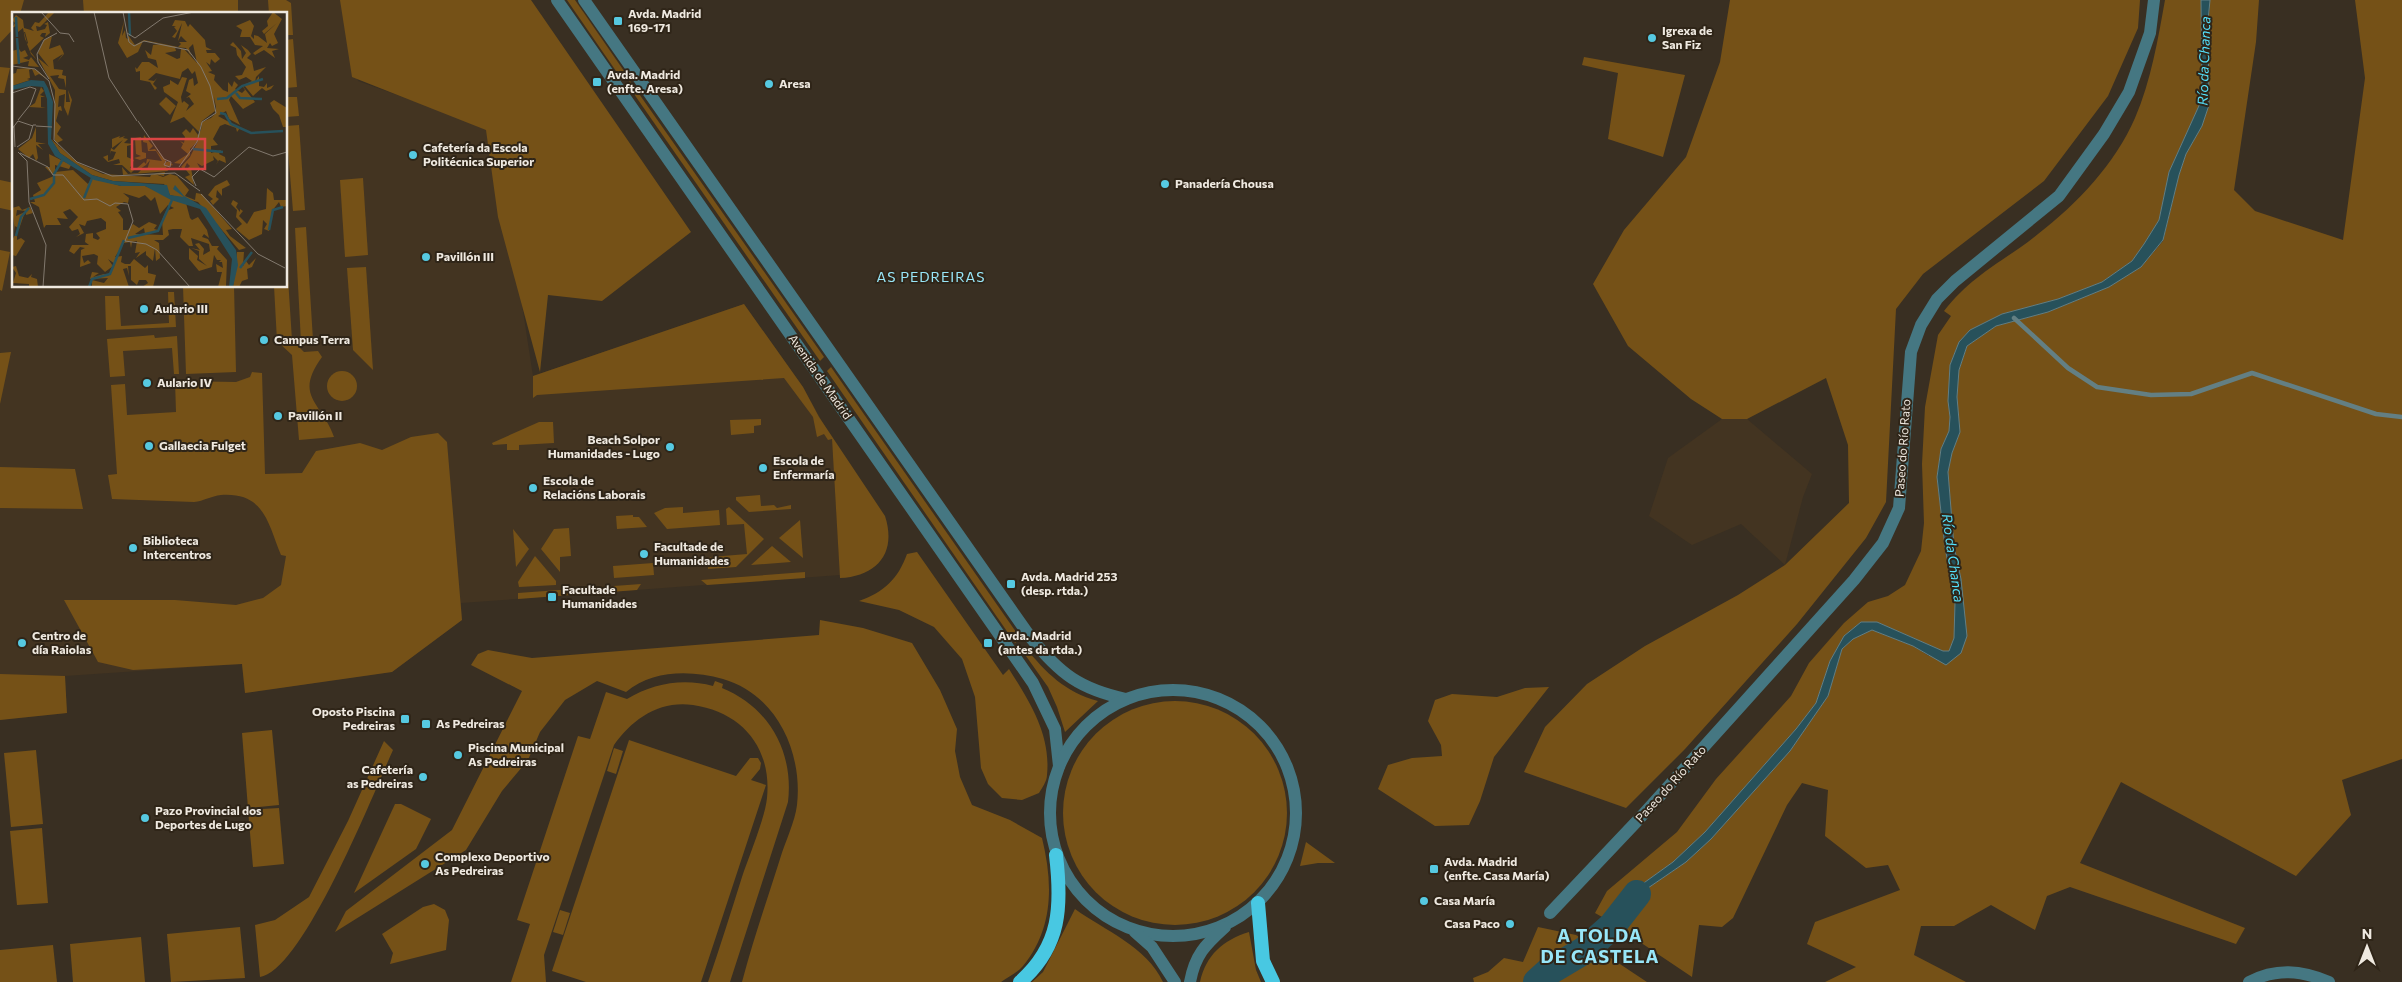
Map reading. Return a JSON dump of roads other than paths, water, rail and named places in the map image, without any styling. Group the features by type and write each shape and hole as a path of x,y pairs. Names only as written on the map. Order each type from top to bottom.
{"highway":[{"path":"1020,982 1033,971 1055,932 1060,891 1056,855"},
{"path":"1258,904 1263,961 1273,982"}],"street":[{"name":"Avenida de Madrid","path":"557,0 1032,683 1055,729 1059,766"},
{"name":"Avenida de Madrid","path":"584,0 1031,638 1050,661 1067,676 1086,688 1126,699"},
{"name":"Paseo do Río Rato","path":"1550,913 1639,819 1835,602 1883,544 1899,508 1911,352 1921,324 1937,300 1955,281 2059,196 2104,134 2129,92 2150,33 2154,0"},
{"path":"1175,982 1152,947 1133,931 1100,914 1074,888 1056,855 1049,813 1054,781 1059,766 1075,738 1098,715 1126,699 1159,691 1177,690 1204,694 1229,703 1252,718 1276,744 1288,767 1297,805 1294,841 1281,875 1258,904 1228,924 1208,943 1194,963 1190,982"},
{"path":"1133,931 1165,937 1198,935 1228,924"},
{"path":"2249,982 2263,975 2288,970 2312,975 2329,982"}],"water":[{"path":"2201,0 2210,0 2208,21 2209,105 2202,126 2186,154 2163,240 2141,267 2109,287 2048,312 1996,326 1967,346 1959,370 1957,397 1960,432 1952,453 1948,472 1954,546 1961,579 1967,636 1961,653 1946,665 1913,646 1872,630 1853,639 1842,649 1828,696 1790,751 1711,839 1686,862 1648,888 1616,926 1611,922 1627,895 1673,862 1705,832 1796,729 1816,703 1830,661 1844,636 1861,622 1877,622 1943,651 1949,651 1954,638 1955,602 1945,547 1937,477 1941,449 1949,431 1950,365 1959,342 1970,330 2002,314 2058,299 2102,282 2132,261 2144,244 2159,220 2169,172 2202,99"}],"waterway":[{"path":"2014,318 2068,368 2097,387 2151,395 2191,394 2252,373 2376,414 2402,417"},
{"name":"Río da Chanca","path":"1537,982 1548,972 1585,950 1612,926 1637,894"}],"place":[{"name":"Avda. Madrid 169-171","path":"618,21"},
{"name":"Igrexa de San Fiz","path":"1652,38"},
{"name":"Avda. Madrid (enfte. Aresa)","path":"597,82"},
{"name":"Aresa","path":"769,84"},
{"name":"Cafetería da Escola Politécnica Superior","path":"413,155"},
{"name":"Panadería Chousa","path":"1165,184"},
{"name":"Pavillón III","path":"426,257"},
{"name":"Aulario III","path":"144,309"},
{"name":"Campus Terra","path":"264,340"},
{"name":"Aulario IV","path":"147,383"},
{"name":"Pavillón II","path":"278,416"},
{"name":"Gallaecia Fulget","path":"149,446"},
{"name":"Beach Solpor Humanidades - Lugo","path":"670,447"},
{"name":"Escola de Enfermaría","path":"763,468"},
{"name":"Escola de Relacións Laborais","path":"533,488"},
{"name":"Biblioteca Intercentros","path":"133,548"},
{"name":"Facultade de Humanidades","path":"644,554"},
{"name":"Avda. Madrid 253 (desp. rtda.)","path":"1011,584"},
{"name":"Facultade Humanidades","path":"552,597"},
{"name":"Centro de día Raiolas","path":"22,643"},
{"name":"Avda. Madrid (antes da rtda.)","path":"988,643"},
{"name":"Oposto Piscina Pedreiras","path":"405,719"},
{"name":"As Pedreiras","path":"426,724"},
{"name":"Piscina Municipal As Pedreiras","path":"458,755"},
{"name":"Cafetería as Pedreiras","path":"423,777"},
{"name":"Pazo Provincial dos Deportes de Lugo","path":"145,818"},
{"name":"Complexo Deportivo As Pedreiras","path":"425,864"},
{"name":"Avda. Madrid (enfte. Casa María)","path":"1434,869"},
{"name":"Casa María","path":"1424,901"},
{"name":"Casa Paco","path":"1510,924"}],"district":[{"name":"AS PEDREIRAS","path":"931,277"},
{"name":"A TOLDA DE CASTELA","path":"1600,946"}]}
